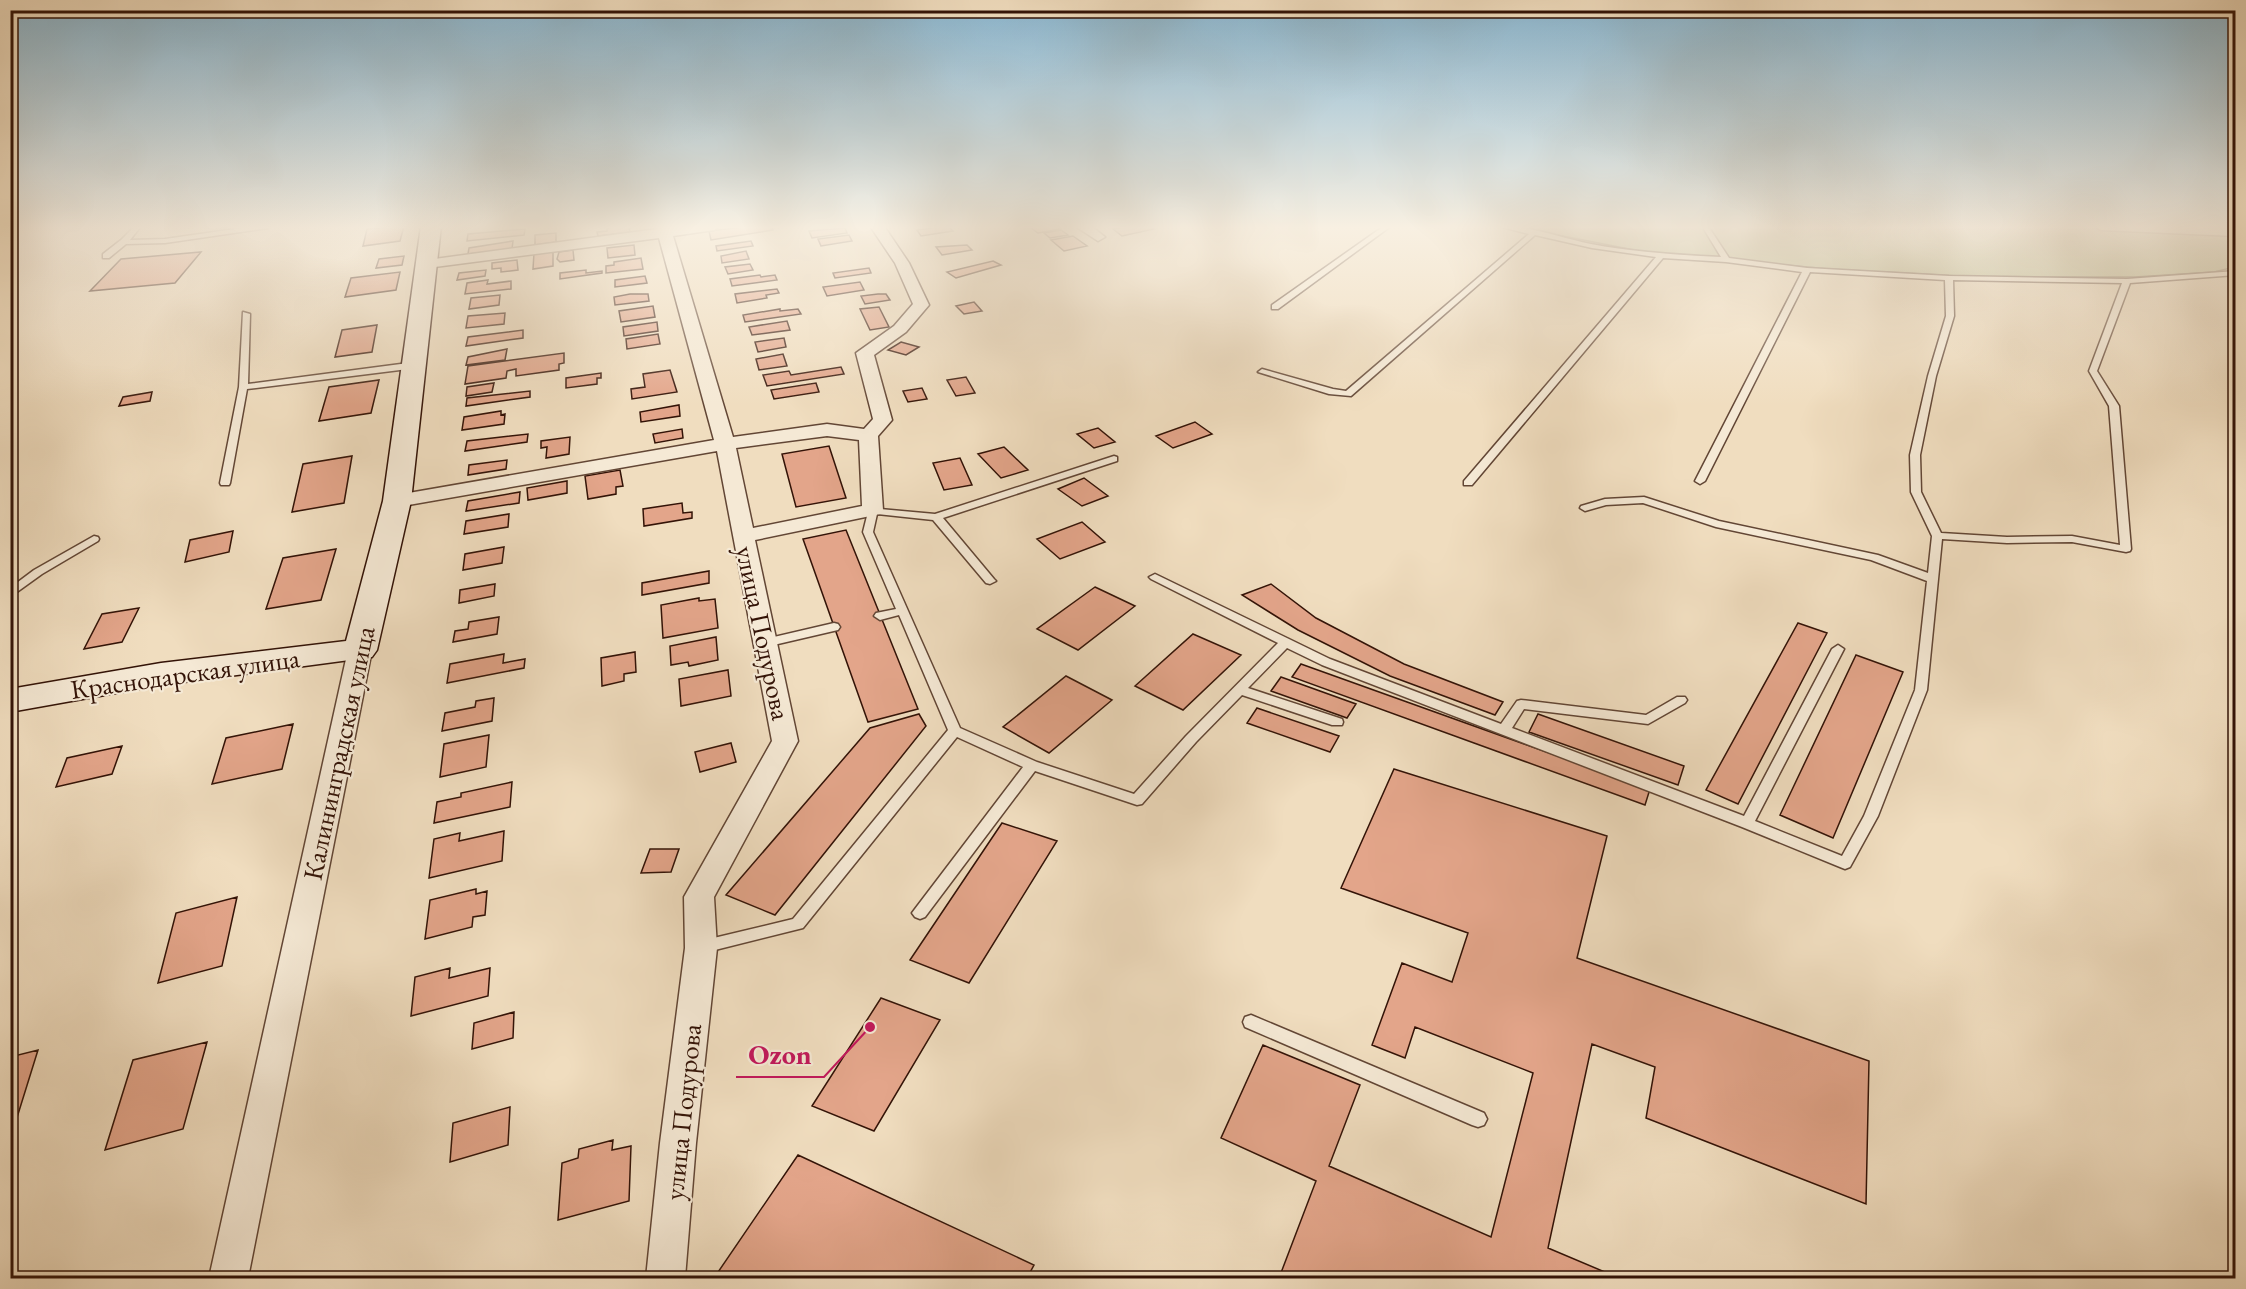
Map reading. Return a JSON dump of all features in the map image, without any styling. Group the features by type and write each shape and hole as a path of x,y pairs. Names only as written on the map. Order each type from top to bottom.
{"street":[{"name":"Калининградская улица","path":"228,1278 360,650 397,501 425,286"},
{"name":"улица Подурова","path":"666,1278 678,1143 701,948 699,897 785,741 725,444 680,286"},
{"path":"743,536 873,510 868,435 883,420 865,353 900,329 921,305 912,286"},
{"path":"397,501 725,444 827,430 868,435"},
{"name":"Краснодарская улица","path":"10,701 161,674 360,650"}],"lane":[{"path":"1275,307 1304,286"},
{"path":"1262,372 1332,392 1348,394 1472,286"},
{"path":"1468,483 1635,286"},
{"path":"1700,481 1799,286"},
{"path":"1155,577 1326,662 1747,823 1845,863 1871,816 1921,690 1937,536 1916,492 1915,455 1932,376 1950,316 1949,286"},
{"path":"1937,536 2007,540 2072,539 2126,549 2114,405 2093,371 2125,286"},
{"path":"225,483 243,387 246,314"},
{"path":"243,387 416,365"},
{"path":"1114,459 936,517 873,510 868,532 955,731 1032,765 1137,800 1191,739 1285,642"},
{"path":"1585,508 1605,502 1644,500 1716,524 1874,557 1933,579"},
{"path":"936,517 990,580"},
{"path":"10,594 38,572 94,539"},
{"path":"880,616 903,611"},
{"path":"765,642 834,627"},
{"path":"1747,823 1838,649"},
{"path":"1240,690 1337,722"},
{"path":"1504,730 1521,704 1648,720 1681,700"},
{"path":"701,948 798,924 955,731"},
{"path":"920,913 1032,765"},
{"path":"1251,1022 1478,1119"}],"building":[{"path":"95,286 141,286 90,291"},
{"path":"348,286 397,286 396,290 345,297"},
{"path":"466,286 511,286 511,289 465,294"},
{"path":"862,286 864,290 827,296 823,287"},
{"path":"777,289 779,293 766,295 767,298 737,303 735,294"},
{"path":"648,294 649,301 615,305 614,297"},
{"path":"886,294 890,300 865,304 861,296"},
{"path":"500,295 499,305 469,309 471,298"},
{"path":"974,302 982,311 964,314 956,306"},
{"path":"653,306 655,317 621,322 619,311"},
{"path":"879,307 889,327 870,330 860,309"},
{"path":"780,309 780,311 798,309 801,314 745,322 743,315"},
{"path":"505,313 504,324 466,328 468,316"},
{"path":"787,321 790,330 752,335 749,327"},
{"path":"657,322 658,331 624,336 623,327"},
{"path":"377,325 372,352 335,357 342,330"},
{"path":"523,330 523,338 466,346 468,337"},
{"path":"658,334 660,344 627,349 626,339"},
{"path":"784,338 786,347 758,352 755,342"},
{"path":"901,342 919,347 906,355 888,350"},
{"path":"507,349 505,360 466,365 468,357"},
{"path":"564,353 564,363 559,364 559,370 516,376 516,369 507,371 506,378 465,384 468,366"},
{"path":"783,354 787,366 759,370 756,359"},
{"path":"841,367 844,374 767,386 763,375 789,371 791,375"},
{"path":"670,370 677,392 632,399 631,389 645,387 643,374"},
{"path":"601,373 601,378 597,378 597,384 566,388 566,378"},
{"path":"966,377 975,393 956,396 947,380"},
{"path":"379,380 371,413 319,421 329,387"},
{"path":"494,383 492,392 466,396 467,387"},
{"path":"816,383 819,392 774,399 771,390"},
{"path":"922,388 927,399 908,402 903,391"},
{"path":"530,391 530,397 466,406 467,398"},
{"path":"152,392 150,401 119,406 123,397"},
{"path":"679,405 680,416 641,422 640,412"},
{"path":"501,411 501,415 505,414 504,424 462,430 464,417"},
{"path":"1195,422 1212,434 1173,448 1156,436"},
{"path":"1098,428 1115,442 1094,448 1077,434"},
{"path":"682,429 683,438 655,443 653,434"},
{"path":"528,434 527,442 465,451 467,441"},
{"path":"570,437 569,454 546,458 547,447 541,448 541,441"},
{"path":"829,446 846,498 796,507 782,454"},
{"path":"1004,447 1028,470 1001,478 978,454"},
{"path":"352,456 344,503 292,512 303,464"},
{"path":"960,458 972,485 944,490 933,463"},
{"path":"507,460 506,469 468,475 469,465"},
{"path":"620,470 623,486 616,487 616,494 588,499 585,476"},
{"path":"1084,478 1108,496 1082,506 1058,489"},
{"path":"567,481 567,493 528,500 527,488"},
{"path":"520,492 519,503 466,511 468,501"},
{"path":"682,503 683,513 692,512 692,518 644,526 643,509"},
{"path":"509,514 508,527 464,534 466,521"},
{"path":"1082,522 1105,542 1060,559 1037,539"},
{"path":"846,530 918,709 868,722 803,539"},
{"path":"233,531 229,552 185,562 190,540"},
{"path":"504,547 502,563 463,570 465,554"},
{"path":"336,549 321,600 266,609 283,558"},
{"path":"709,571 709,583 642,595 642,583"},
{"path":"495,584 494,596 459,603 460,590"},
{"path":"1271,584 1316,618 1404,664 1503,702 1495,715 1390,676 1298,630 1242,595"},
{"path":"1095,587 1135,606 1078,650 1037,629"},
{"path":"699,598 699,601 715,599 718,628 663,638 661,605"},
{"path":"139,608 122,642 84,649 102,614"},
{"path":"499,617 497,634 453,642 455,631 468,629 469,622"},
{"path":"1798,623 1827,633 1738,804 1706,790"},
{"path":"1193,634 1241,655 1183,710 1135,686"},
{"path":"716,637 718,660 689,666 688,662 671,665 670,646"},
{"path":"635,652 636,672 624,674 624,681 602,686 601,658"},
{"path":"504,654 503,663 525,659 524,668 447,683 450,664"},
{"path":"1856,655 1903,672 1833,838 1780,815"},
{"path":"1301,664 1650,789 1645,805 1292,677"},
{"path":"728,670 731,696 681,706 679,679"},
{"path":"1066,676 1112,700 1049,753 1003,727"},
{"path":"1281,677 1356,704 1347,718 1271,691"},
{"path":"494,698 492,721 442,731 445,713 475,707 476,701"},
{"path":"1257,708 1339,736 1330,752 1247,723"},
{"path":"919,714 926,726 775,915 726,895 870,728"},
{"path":"1538,714 1684,766 1678,785 1529,732"},
{"path":"293,724 282,769 212,784 226,738"},
{"path":"489,735 486,767 440,777 444,744"},
{"path":"731,743 736,762 700,772 695,752"},
{"path":"122,746 112,774 56,787 67,758"},
{"path":"1394,769 1607,836 1577,958 1869,1061 1866,1204 1646,1118 1655,1067 1592,1044 1548,1248 1619,1278 1279,1278 1316,1181 1221,1138 1263,1045 1360,1085 1329,1166 1491,1237 1533,1073 1415,1027 1405,1058 1372,1045 1402,963 1452,982 1468,933 1341,888"},
{"path":"512,782 510,807 434,823 437,802 461,797 461,793"},
{"path":"1002,823 1057,841 969,983 910,960"},
{"path":"504,831 502,861 429,878 434,839 460,833 459,841"},
{"path":"650,849 679,849 671,872 641,873"},
{"path":"476,889 476,894 487,891 485,915 473,917 472,927 425,939 430,900"},
{"path":"237,897 222,966 158,983 176,913"},
{"path":"450,968 449,978 490,968 488,996 411,1016 415,977"},
{"path":"881,998 940,1020 874,1131 812,1106"},
{"path":"514,1012 513,1038 472,1049 474,1023"},
{"path":"207,1042 183,1129 105,1150 133,1060"},
{"path":"38,1050 10,1140 10,1057"},
{"path":"510,1107 508,1145 450,1162 453,1123"},
{"path":"613,1140 612,1150 631,1146 629,1201 558,1220 562,1163 578,1158 579,1149"},
{"path":"798,1155 1034,1265 1027,1278 714,1278"}],"place":[{"name":"Ozon","path":"870,1027"}]}
